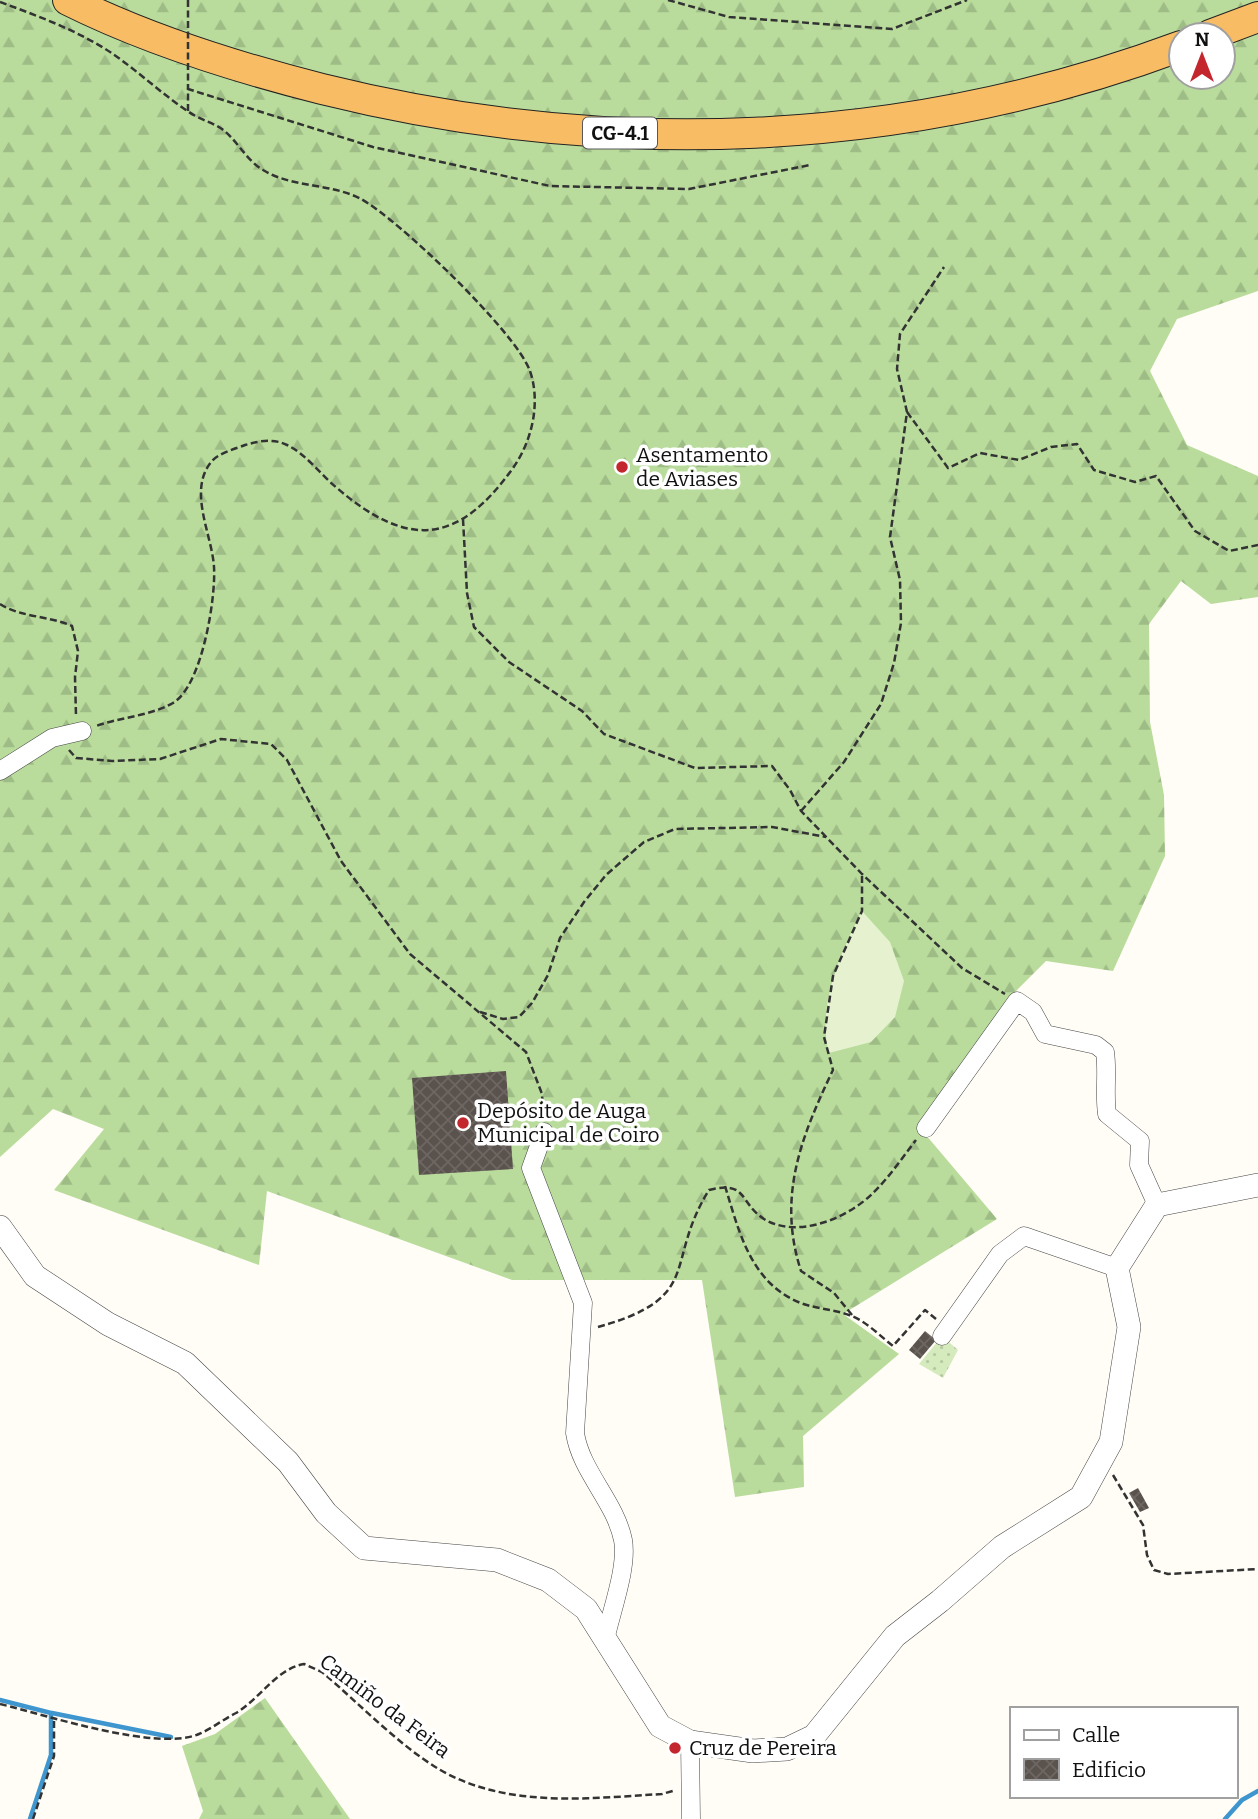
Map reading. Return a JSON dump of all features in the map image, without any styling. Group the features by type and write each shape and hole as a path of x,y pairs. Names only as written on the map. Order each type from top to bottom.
{"highway":[{"name":"CG-4.1","path":"68,0 232,66 395,107 550,130 710,136 830,129 975,105 1130,65 1167,51"},
{"path":"1237,25 1258,17"}],"street":[{"path":"0,771 58,736 82,731"},
{"path":"926,1128 1017,1001 1033,1012 1045,1034 1096,1045 1105,1052 1107,1064 1103,1086 1107,1114 1140,1141 1139,1165 1157,1205"},
{"path":"544,1132 531,1168 583,1303 575,1433 578,1450 615,1517 623,1540 624,1558 605,1640"},
{"path":"0,1227 35,1276 108,1324 186,1363 288,1462 326,1513 364,1548 497,1560 548,1580 586,1609 660,1726 690,1742 752,1751 787,1749 814,1736 895,1636 1002,1547 1082,1497 1111,1441 1129,1327 1117,1268 1157,1205 1258,1185"},
{"path":"945,1332 1000,1254 1024,1236 1117,1268"},
{"path":"690,1742 691,1819"}],"path":[{"path":"188,0 188,111"},
{"path":"668,0 729,17 892,29 967,0"},
{"path":"0,2 44,18 111,52 188,111 224,131 262,170 287,180 309,183 361,199 383,215 471,294 496,322 530,369 536,400 530,436 513,467 472,513 445,530 413,530 385,522 363,509 287,445 263,440 214,458 201,480 215,586 191,684 176,701 82,731 75,712 78,651 72,626 52,617 8,609 0,604"},
{"path":"188,89 373,146 550,186 689,189 810,165"},
{"path":"801,811 844,762 881,704 894,663 901,623 900,580 890,537 907,412 897,369 900,334 944,267"},
{"path":"907,412 948,468 980,453 1019,460 1051,447 1077,444 1094,470 1135,482 1156,476 1195,531 1229,551 1258,545"},
{"path":"463,519 467,593 474,627 509,662 582,710 604,734 695,768 772,766 790,790 801,811 862,874 962,968 1017,1001"},
{"path":"58,736 76,758 112,761 160,759 221,739 271,744 287,760 341,861 410,954 526,1052 542,1094 544,1132"},
{"path":"477,1011 503,1019 519,1017 532,1003 548,975 560,939 584,902 606,875 644,842 675,829 772,827 826,837"},
{"path":"862,874 862,911 847,940 832,987 824,1037 833,1070 815,1109 793,1172 790,1228 801,1271 834,1293 852,1315 893,1346 925,1310 945,1332"},
{"path":"581,1331 624,1320 657,1304 671,1290 697,1209 709,1190 725,1186 738,1189 763,1218 790,1228 824,1224 871,1196 926,1128"},
{"path":"725,1186 745,1251 767,1280 790,1299 815,1308 852,1315"},
{"path":"1125,1493 1143,1525 1147,1555 1154,1570 1168,1574 1258,1569"},
{"name":"Camiño da Feira","path":"0,1704 135,1736 171,1740 199,1734 256,1698 282,1672 304,1664 322,1672 418,1753 455,1778 501,1791 552,1800 662,1794 689,1787"},
{"path":"33,1819 54,1756 54,1717"}],"green space":[{"path":"0,0 1258,0 1258,291 1177,319 1150,371 1187,445 1258,476 1258,597 1211,604 1181,581 1149,624 1150,722 1164,795 1165,856 1113,971 1046,961 1006,1001 920,1128 997,1219 843,1314 899,1354 803,1436 804,1487 735,1497 702,1280 512,1280 267,1191 259,1265 54,1190 104,1129 53,1109 0,1157"},
{"path":"862,911 890,942 904,981 895,1017 871,1042 829,1053 826,1036 828,999 839,962"},
{"path":"942,1336 958,1350 943,1378 919,1364"},
{"path":"265,1698 350,1819 199,1819 203,1811 182,1746 215,1734"}],"building":[{"name":"Depósito de Auga Municipal de Coiro","path":"506,1071 513,1169 419,1175 412,1078"},
{"path":"925,1331 936,1340 920,1359 909,1350"},
{"path":"1138,1488 1149,1508 1140,1512 1129,1493"}],"waterway":[{"path":"0,1700 51,1713 51,1755 30,1819"},
{"path":"52,1713 171,1737"},
{"path":"1225,1819 1242,1800 1258,1791"}],"place":[{"name":"Asentamento de Aviases","path":"622,467"},
{"name":"Depósito de Auga Municipal de Coiro","path":"463,1123"},
{"name":"Cruz de Pereira","path":"675,1748"}]}
